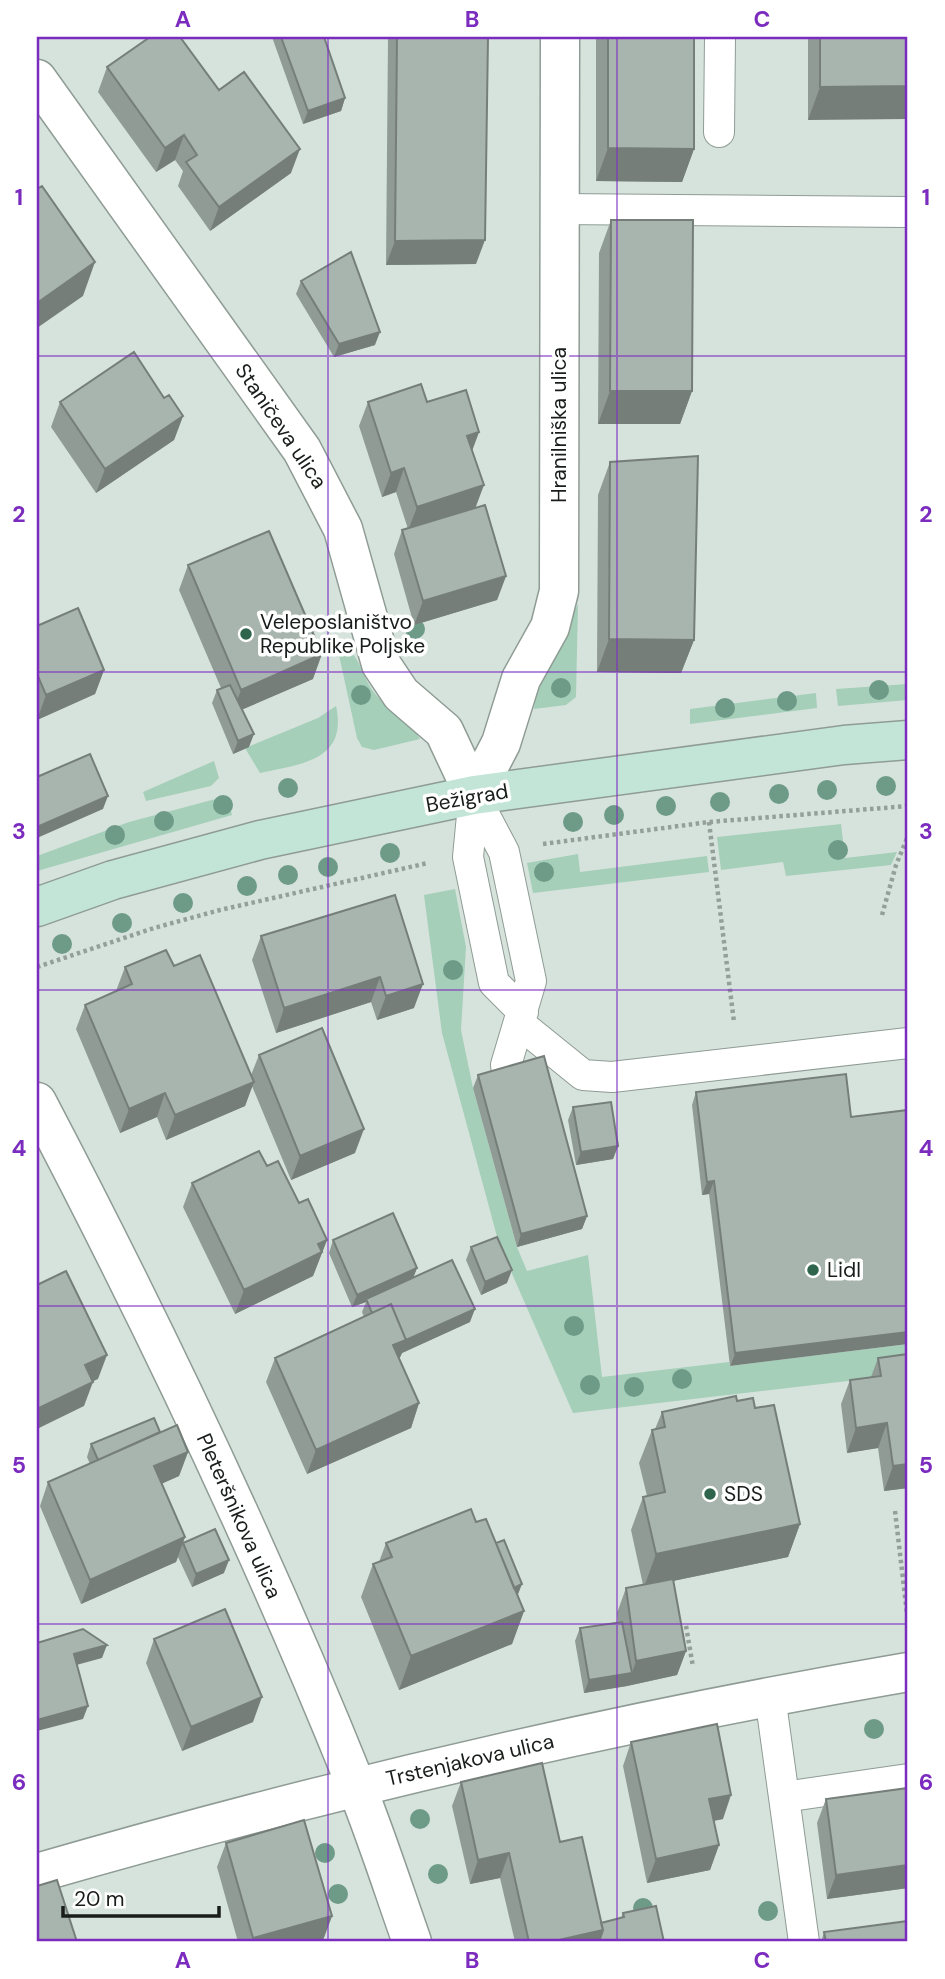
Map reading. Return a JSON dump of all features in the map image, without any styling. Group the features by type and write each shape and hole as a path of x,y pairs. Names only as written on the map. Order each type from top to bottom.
{"street":[{"name":"Hranilniška ulica","path":"474,794 501,743 521,679 550,627 559,591 560,37"},
{"name":"Staničeva ulica","path":"37,79 302,450 343,529 381,664 401,694 444,731 474,794"},
{"name":"Bežigrad","path":"37,907 113,880 260,840 474,794 844,745 908,740"},
{"name":"Pleteršnikova ulica","path":"37,1102 174,1371 357,1788 412,1942"},
{"name":"Trstenjakova ulica","path":"37,1874 357,1788 548,1741 770,1696 908,1672"}],"lane":[{"path":"719,132 720,37"},
{"path":"559,209 908,212"},
{"path":"474,794 468,857 494,983 521,1018 583,1075 631,1077 908,1042"},
{"path":"508,1077 506,1065 521,1018"},
{"path":"770,1696 804,1942"},
{"path":"784,1797 908,1779"}],"path":[{"path":"539,844 709,822 908,806"},
{"path":"709,822 739,1064"},
{"path":"882,915 896,865 908,836"},
{"path":"37,967 207,913 429,863"},
{"path":"895,1511 908,1622"},
{"path":"686,1626 694,1671"}],"green space":[{"path":"578,604 576,697 566,705 534,709 537,684"},
{"path":"336,641 346,647 357,660 378,697 410,725 420,739 374,750 362,747 357,738"},
{"path":"908,684 908,700 838,706 836,689"},
{"path":"816,693 817,708 690,724 690,709"},
{"path":"336,706 338,724 335,738 328,749 305,762 260,773 245,748 318,718"},
{"path":"214,761 219,778 211,786 146,801 143,792"},
{"path":"227,796 232,815 37,871 37,856 129,822"},
{"path":"841,824 845,858 897,852 891,865 786,876 783,862 721,870 717,837"},
{"path":"578,854 580,872 707,856 709,872 533,893 527,863"},
{"path":"455,889 466,947 461,1030 473,1088 517,1247 527,1271 588,1255 602,1377 729,1362 730,1366 908,1344 908,1374 573,1413 499,1244 442,1033 424,895"}],"building":[{"path":"150,37 180,37 219,90 244,72 300,149 219,207 186,162 197,155 184,135 165,148 107,67"},
{"path":"281,37 324,37 345,98 308,111"},
{"path":"397,37 488,37 485,240 395,241"},
{"path":"608,37 694,37 694,149 608,148"},
{"path":"820,37 908,37 908,86 820,87"},
{"path":"42,186 95,262 37,303 37,189"},
{"path":"611,220 693,220 692,391 610,391"},
{"path":"351,252 380,332 339,344 301,281"},
{"path":"134,352 164,398 169,395 183,416 105,469 60,402"},
{"path":"421,384 427,402 466,390 479,432 467,436 484,485 417,507 404,468 391,473 368,402"},
{"path":"698,456 694,640 609,639 610,462"},
{"path":"485,505 506,576 423,601 402,530"},
{"name":"Veleposlaništvo Republike Poljske","path":"269,531 322,654 241,690 188,565"},
{"path":"78,608 104,670 46,695 37,674 37,626"},
{"path":"230,685 254,734 238,741 217,690"},
{"path":"90,754 108,796 37,827 37,777"},
{"path":"395,895 423,984 386,996 380,977 284,1008 261,936"},
{"path":"166,950 174,966 200,955 254,1082 175,1115 165,1093 129,1109 85,1005 132,984 125,967"},
{"path":"322,1028 364,1129 300,1156 259,1055"},
{"path":"544,1056 587,1216 521,1234 478,1075"},
{"name":"Lidl","path":"846,1074 851,1117 908,1110 908,1332 735,1353 714,1181 707,1182 696,1092"},
{"path":"611,1102 618,1146 581,1152 573,1107"},
{"path":"259,1151 267,1166 278,1161 299,1203 308,1199 327,1240 318,1244 322,1252 244,1290 192,1183"},
{"path":"393,1213 417,1268 357,1295 333,1240"},
{"path":"497,1237 512,1270 485,1282 471,1247"},
{"path":"452,1260 475,1309 406,1340 391,1304 372,1313 366,1299"},
{"path":"66,1271 107,1355 85,1365 93,1382 37,1409 37,1285"},
{"path":"391,1304 406,1340 393,1345 419,1403 316,1450 275,1358"},
{"path":"908,1354 908,1464 893,1466 887,1423 856,1428 850,1380 881,1376 878,1358"},
{"name":"SDS","path":"736,1396 737,1401 753,1398 755,1408 774,1405 800,1524 656,1554 643,1497 665,1492 652,1430 665,1427 662,1412"},
{"path":"154,1418 160,1432 98,1460 91,1444"},
{"path":"177,1425 188,1452 154,1466 185,1537 90,1580 48,1482"},
{"path":"471,1509 476,1522 486,1519 524,1611 411,1656 373,1564 392,1557 386,1543"},
{"path":"215,1529 229,1560 196,1574 183,1543"},
{"path":"504,1540 522,1584 514,1588 496,1543"},
{"path":"673,1579 686,1651 636,1661 626,1588"},
{"path":"225,1609 262,1697 191,1727 154,1639"},
{"path":"622,1622 632,1673 589,1680 580,1628"},
{"path":"83,1629 107,1645 74,1654 88,1706 37,1720 37,1643"},
{"path":"717,1724 731,1795 709,1799 719,1845 656,1859 631,1742"},
{"path":"542,1763 560,1842 582,1837 603,1930 550,1942 529,1942 509,1853 478,1860 461,1782"},
{"path":"908,1788 908,1865 836,1875 826,1799"},
{"path":"304,1820 332,1916 253,1938 226,1843"},
{"path":"57,1880 77,1942 37,1942 37,1886"},
{"path":"656,1906 664,1942 599,1942 603,1930 601,1923 624,1917 623,1913"},
{"path":"908,1921 908,1942 826,1942 824,1932"}],"place":[{"name":"Veleposlaništvo Republike Poljske","path":"246,634"},
{"name":"Lidl","path":"813,1270"},
{"name":"SDS","path":"710,1494"}]}
